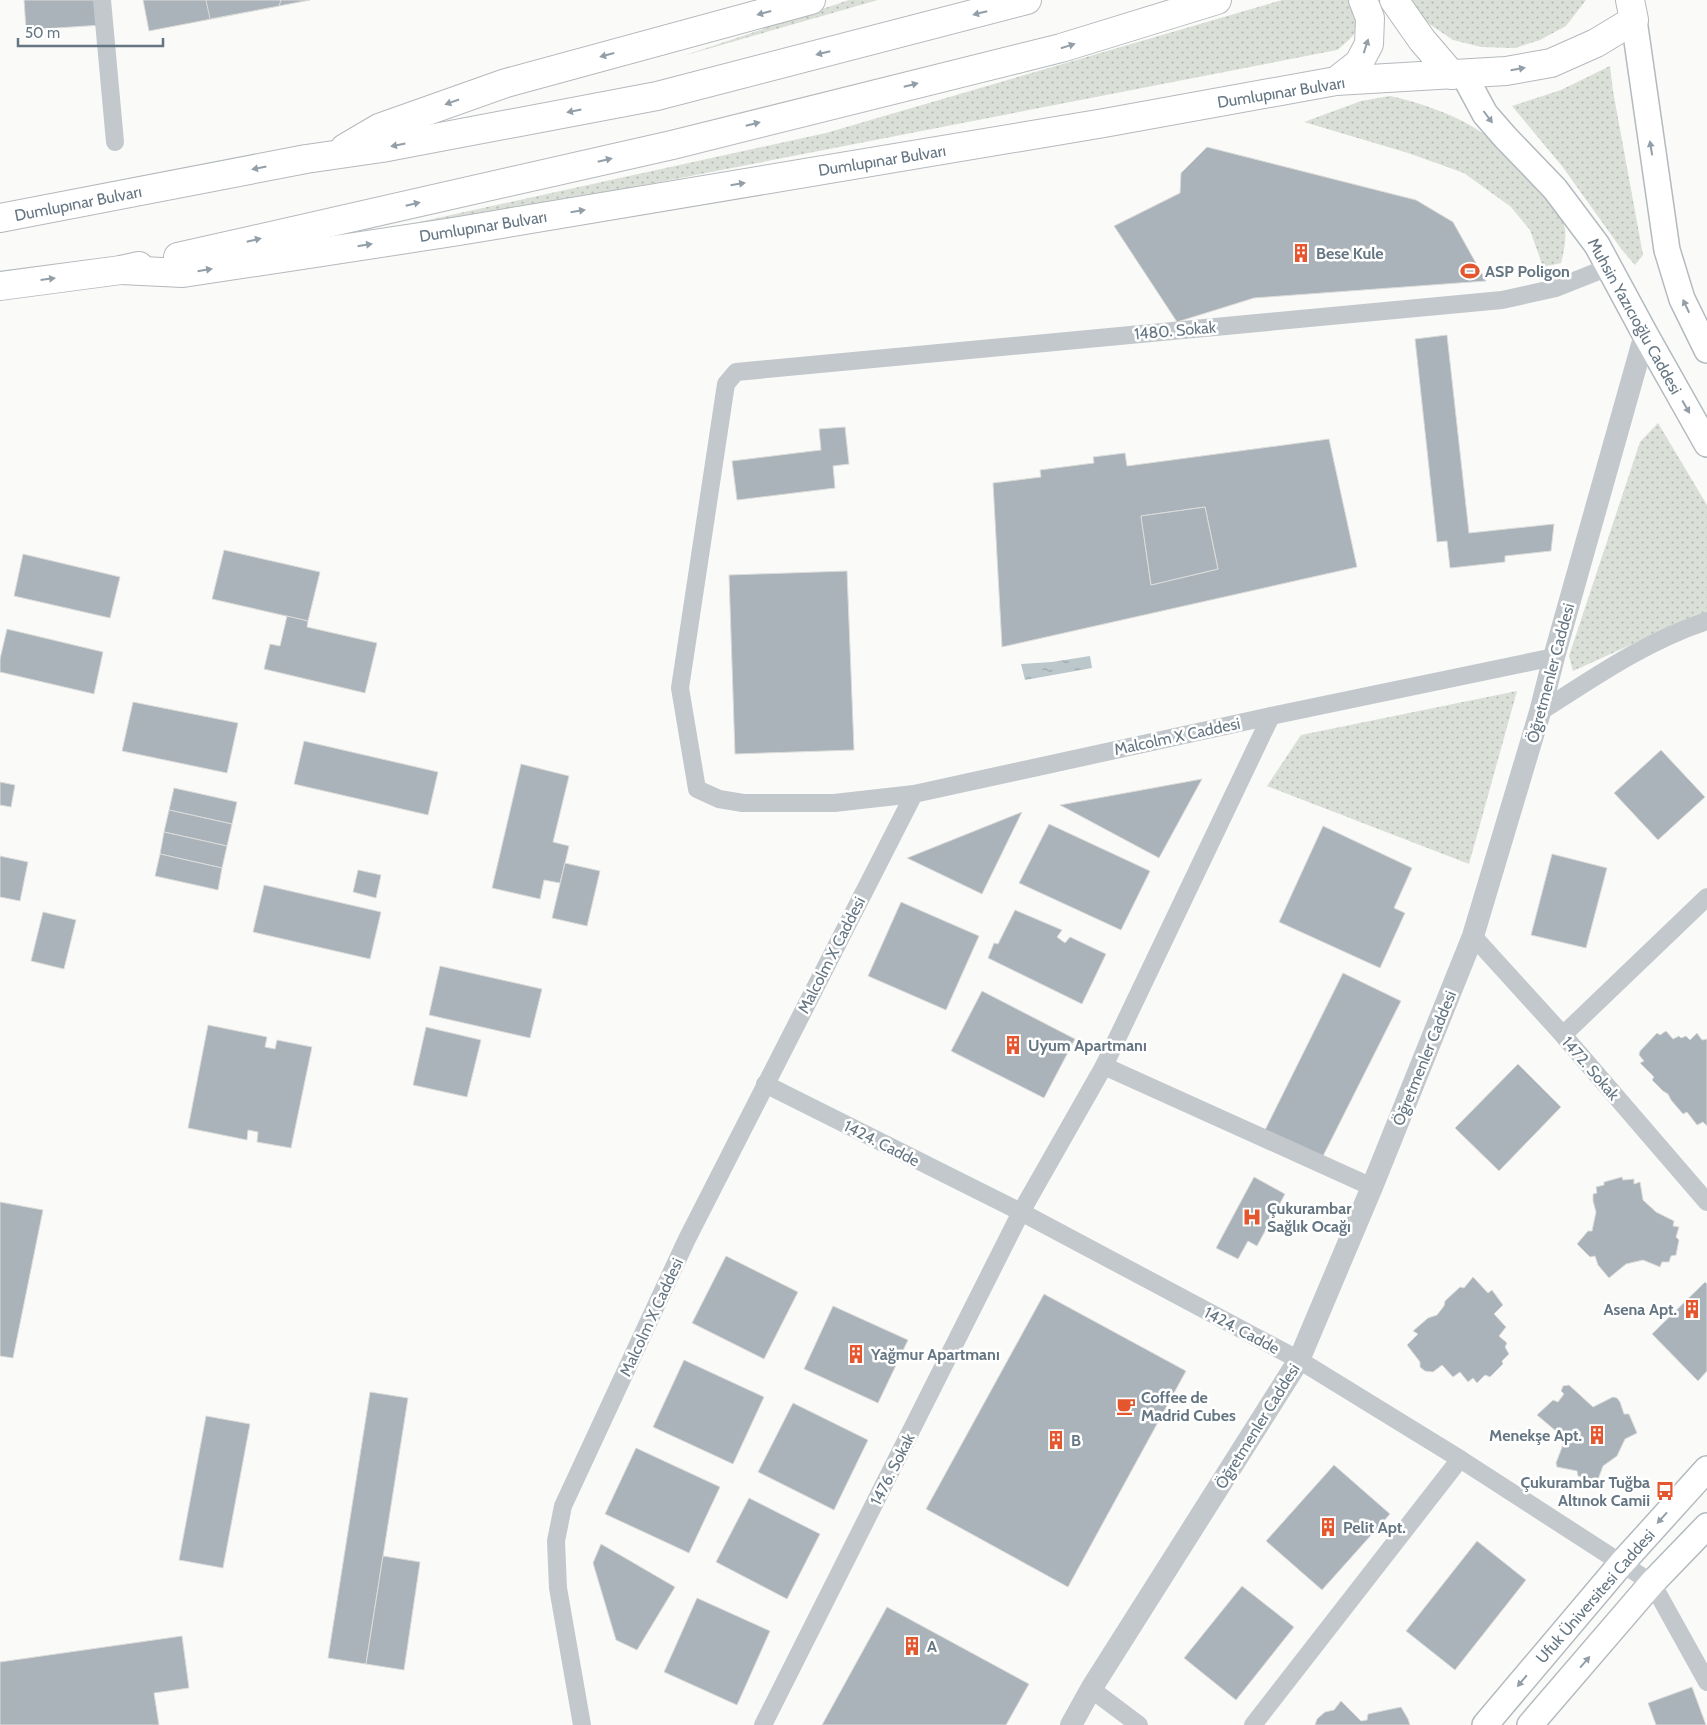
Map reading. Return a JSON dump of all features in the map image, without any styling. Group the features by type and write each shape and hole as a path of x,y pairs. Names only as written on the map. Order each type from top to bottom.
{"highway":[{"name":"Dumlupınar Bulvarı","path":"319,157 379,128 506,83 811,0"},
{"name":"Dumlupınar Bulvarı","path":"0,218 319,157 382,148 657,96 1027,0"},
{"name":"Dumlupınar Bulvarı","path":"0,286 121,270 672,145 1061,48 1217,0"},
{"path":"1336,81 1359,64 1368,44 1370,18 1363,0"},
{"path":"1394,0 1422,40 1458,75"},
{"name":"Dumlupınar Bulvarı","path":"121,270 183,273 434,234 1114,121 1336,81 1506,72 1551,64 1596,42 1634,7"}],"main road":[{"path":"1634,7 1667,250 1682,299 1707,350"},
{"name":"Muhsin Yazıcıoğlu Caddesi","path":"1458,75 1485,114 1555,189 1597,245 1707,444"},
{"name":"Ufuk Üniversitesi Caddesi","path":"1485,1725 1621,1564 1707,1469"},
{"path":"1530,1725 1652,1583 1707,1526"}],"street":[{"path":"102,0 115,142"},
{"name":"1480. Sokak","path":"914,794 834,803 744,803 719,799 697,789 680,688 726,384 736,372 1502,300 1556,288 1609,267"},
{"name":"Öğretmenler Caddesi","path":"1071,1725 1091,1689 1299,1360 1372,1187 1473,936 1540,712 1645,334"},
{"path":"1540,712 1597,675 1640,651 1681,629 1707,621"},
{"name":"Malcolm X Caddesi","path":"582,1725 558,1588 556,1541 563,1506 688,1238 914,794 1271,716 1554,657"},
{"name":"1476. Sokak","path":"763,1725 1021,1212 1104,1066 1271,716"},
{"path":"1563,1035 1707,897"},
{"name":"1472. Sokak","path":"1473,936 1563,1035 1707,1202"},
{"path":"1104,1066 1372,1187"},
{"name":"1424. Cadde","path":"765,1084 1021,1212 1299,1360 1460,1459 1652,1583 1707,1682"},
{"path":"1253,1725 1460,1459"},
{"path":"1091,1689 1139,1725"}],"shaded area":[{"path":"849,0 878,0 683,56"},
{"path":"1282,0 1356,0 1356,29 1351,38 1337,50 424,228 419,222 826,133"},
{"path":"1412,0 1586,0 1566,26 1540,40 1515,48 1481,47 1453,40 1419,17"},
{"path":"1610,66 1643,255 1635,265 1622,250 1562,166 1512,106 1561,90"},
{"path":"1390,96 1414,102 1460,120 1481,132 1514,160 1549,200 1563,222 1565,237 1561,263 1543,267 1530,230 1511,207 1464,173 1408,153 1304,122 1361,101"},
{"path":"1658,423 1707,505 1707,616 1688,619 1573,671 1569,656 1640,442"},
{"path":"1517,691 1469,864 1267,786 1301,735"}],"water":[{"path":"1090,656 1092,668 1025,680 1021,664 1052,662"}],"building":[{"path":"24,0 100,0 102,25 26,30"},
{"path":"143,0 310,0 149,31"},
{"path":"206,0 281,0 279,6 210,19"},
{"name":"Bese Kule","path":"1207,147 1416,200 1453,222 1486,281 1254,298 1177,322 1114,226 1180,193 1181,173"},
{"path":"1447,335 1469,533 1554,524 1551,551 1505,556 1505,562 1450,568 1447,541 1437,542 1415,339"},
{"path":"845,427 849,464 833,466 835,488 737,500 732,461 821,450 819,429"},
{"path":"1329,439 1357,567 1002,647 993,483 1041,477 1040,470 1094,463 1093,457 1125,453 1127,466","holes":["1205,507 1218,569 1151,585 1141,516"]},
{"path":"1205,507 1218,569 1151,585 1141,516"},
{"path":"224,550 320,572 308,621 212,599"},
{"path":"23,554 120,577 110,618 14,596"},
{"path":"847,571 854,750 735,754 729,575"},
{"path":"287,616 308,621 307,627 377,643 365,693 264,669 270,644 280,646"},
{"path":"7,629 103,652 94,694 0,672 0,659"},
{"path":"133,702 238,723 227,773 122,751"},
{"path":"304,741 438,772 428,815 294,784"},
{"path":"1661,750 1705,797 1658,840 1614,793"},
{"path":"521,764 569,776 553,842 569,846 565,863 560,883 544,880 540,899 492,888"},
{"path":"1202,779 1159,858 1060,805"},
{"path":"0,782 15,785 11,807 0,805"},
{"path":"174,788 237,802 232,824 169,810"},
{"path":"169,810 232,824 227,846 164,832"},
{"path":"1022,812 982,894 907,858"},
{"path":"1049,824 1150,871 1121,930 1019,883"},
{"path":"1323,826 1412,868 1394,908 1405,913 1380,968 1279,922"},
{"path":"164,832 227,846 222,868 160,854"},
{"path":"160,854 222,868 218,890 155,876"},
{"path":"1552,854 1607,868 1586,948 1531,935"},
{"path":"0,856 28,862 20,901 0,897"},
{"path":"565,863 600,871 587,926 552,918"},
{"path":"358,870 381,875 376,898 353,892"},
{"path":"264,885 381,912 370,959 253,932"},
{"path":"901,902 979,936 946,1010 868,976"},
{"path":"1015,910 1062,930 1057,937 1065,943 1070,937 1106,954 1082,1004 988,958 994,943 998,944"},
{"path":"43,912 76,920 64,969 31,961"},
{"path":"440,966 542,989 530,1038 429,1015"},
{"path":"1343,973 1401,1001 1321,1160 1264,1132"},
{"name":"Uyum Apartmanı","path":"982,991 1075,1039 1044,1098 951,1051"},
{"path":"208,1025 267,1037 265,1047 275,1049 277,1040 312,1047 291,1148 257,1142 258,1132 248,1130 247,1140 188,1128"},
{"path":"426,1027 481,1040 467,1097 413,1085"},
{"path":"1666,1031 1673,1039 1679,1036 1681,1038 1686,1036 1690,1040 1697,1033 1702,1040 1707,1039 1707,1126 1703,1122 1697,1125 1687,1112 1683,1114 1668,1094 1652,1080 1654,1077 1640,1063 1644,1061 1639,1055 1640,1051 1657,1033 1660,1035"},
{"path":"1518,1064 1561,1107 1499,1171 1455,1128"},
{"name":"Çukurambar Sağlık Ocağı","path":"1254,1177 1285,1194 1257,1246 1248,1241 1238,1259 1216,1248"},
{"path":"1622,1177 1623,1180 1634,1179 1634,1184 1640,1182 1643,1200 1656,1212 1674,1221 1673,1226 1679,1227 1676,1237 1679,1240 1676,1255 1671,1256 1669,1262 1662,1262 1660,1267 1643,1260 1626,1264 1609,1278 1598,1265 1595,1256 1590,1257 1577,1244 1588,1231 1592,1231 1596,1212 1593,1194 1597,1193 1596,1187 1604,1185 1604,1182"},
{"path":"0,1202 43,1210 13,1358 0,1356"},
{"path":"726,1256 798,1292 764,1359 692,1323"},
{"path":"1473,1277 1488,1293 1492,1290 1503,1305 1494,1314 1506,1327 1499,1336 1507,1343 1505,1347 1509,1354 1502,1361 1503,1364 1490,1377 1485,1375 1477,1383 1473,1378 1468,1382 1460,1372 1453,1377 1442,1365 1433,1372 1425,1371 1420,1367 1420,1362 1407,1345 1418,1334 1413,1331 1428,1318 1437,1315 1444,1306 1445,1301 1460,1287 1464,1288"},
{"name":"Asena Apt.","path":"1705,1282 1707,1284 1707,1371 1698,1381 1652,1334"},
{"name":"B","path":"1044,1294 1186,1371 1068,1587 926,1509"},
{"name":"Yağmur Apartmanı","path":"833,1306 908,1340 878,1403 804,1369"},
{"path":"684,1360 764,1397 733,1464 653,1427"},
{"name":"Menekşe Apt.","path":"1569,1385 1593,1407 1613,1397 1617,1398 1624,1414 1629,1414 1637,1433 1625,1439 1617,1456 1603,1466 1597,1482 1578,1476 1577,1471 1557,1467 1556,1463 1564,1442 1563,1437 1537,1415 1553,1400 1558,1402 1564,1394 1561,1391 1563,1386"},
{"path":"370,1392 408,1398 366,1664 328,1658"},
{"path":"793,1403 868,1440 834,1510 758,1472"},
{"path":"206,1416 250,1424 223,1568 179,1560"},
{"path":"636,1448 720,1487 689,1553 605,1514"},
{"name":"Pelit Apt.","path":"1334,1465 1390,1514 1322,1590 1266,1541"},
{"path":"749,1498 820,1534 787,1599 716,1562"},
{"path":"1477,1541 1526,1580 1455,1670 1406,1631"},
{"path":"601,1544 675,1587 637,1650 616,1640 593,1563"},
{"path":"383,1556 420,1562 404,1670 366,1664"},
{"path":"1242,1586 1294,1627 1236,1700 1184,1658"},
{"path":"697,1598 770,1631 737,1705 664,1672"},
{"name":"A","path":"887,1607 1029,1684 1006,1725 822,1725"},
{"path":"182,1636 189,1688 154,1693 159,1725 0,1725 0,1662"},
{"path":"1692,1687 1706,1725 1656,1725 1648,1703"},
{"path":"1341,1701 1361,1721 1367,1720 1368,1714 1401,1707 1410,1725 1315,1725 1317,1719 1325,1712 1334,1710"}],"place":[{"name":"Bese Kule","path":"1301,253"},
{"name":"ASP Poligon","path":"1470,271"},
{"name":"Uyum Apartmanı","path":"1013,1045"},
{"name":"Çukurambar Sağlık Ocağı","path":"1252,1217"},
{"name":"Asena Apt.","path":"1692,1309"},
{"name":"Yağmur Apartmanı","path":"856,1354"},
{"name":"Coffee de Madrid Cubes","path":"1126,1406"},
{"name":"Menekşe Apt.","path":"1597,1435"},
{"name":"B","path":"1056,1440"},
{"name":"Çukurambar Tuğba Altınok Camii","path":"1665,1491"},
{"name":"Pelit Apt.","path":"1328,1527"},
{"name":"A","path":"912,1646"}]}
